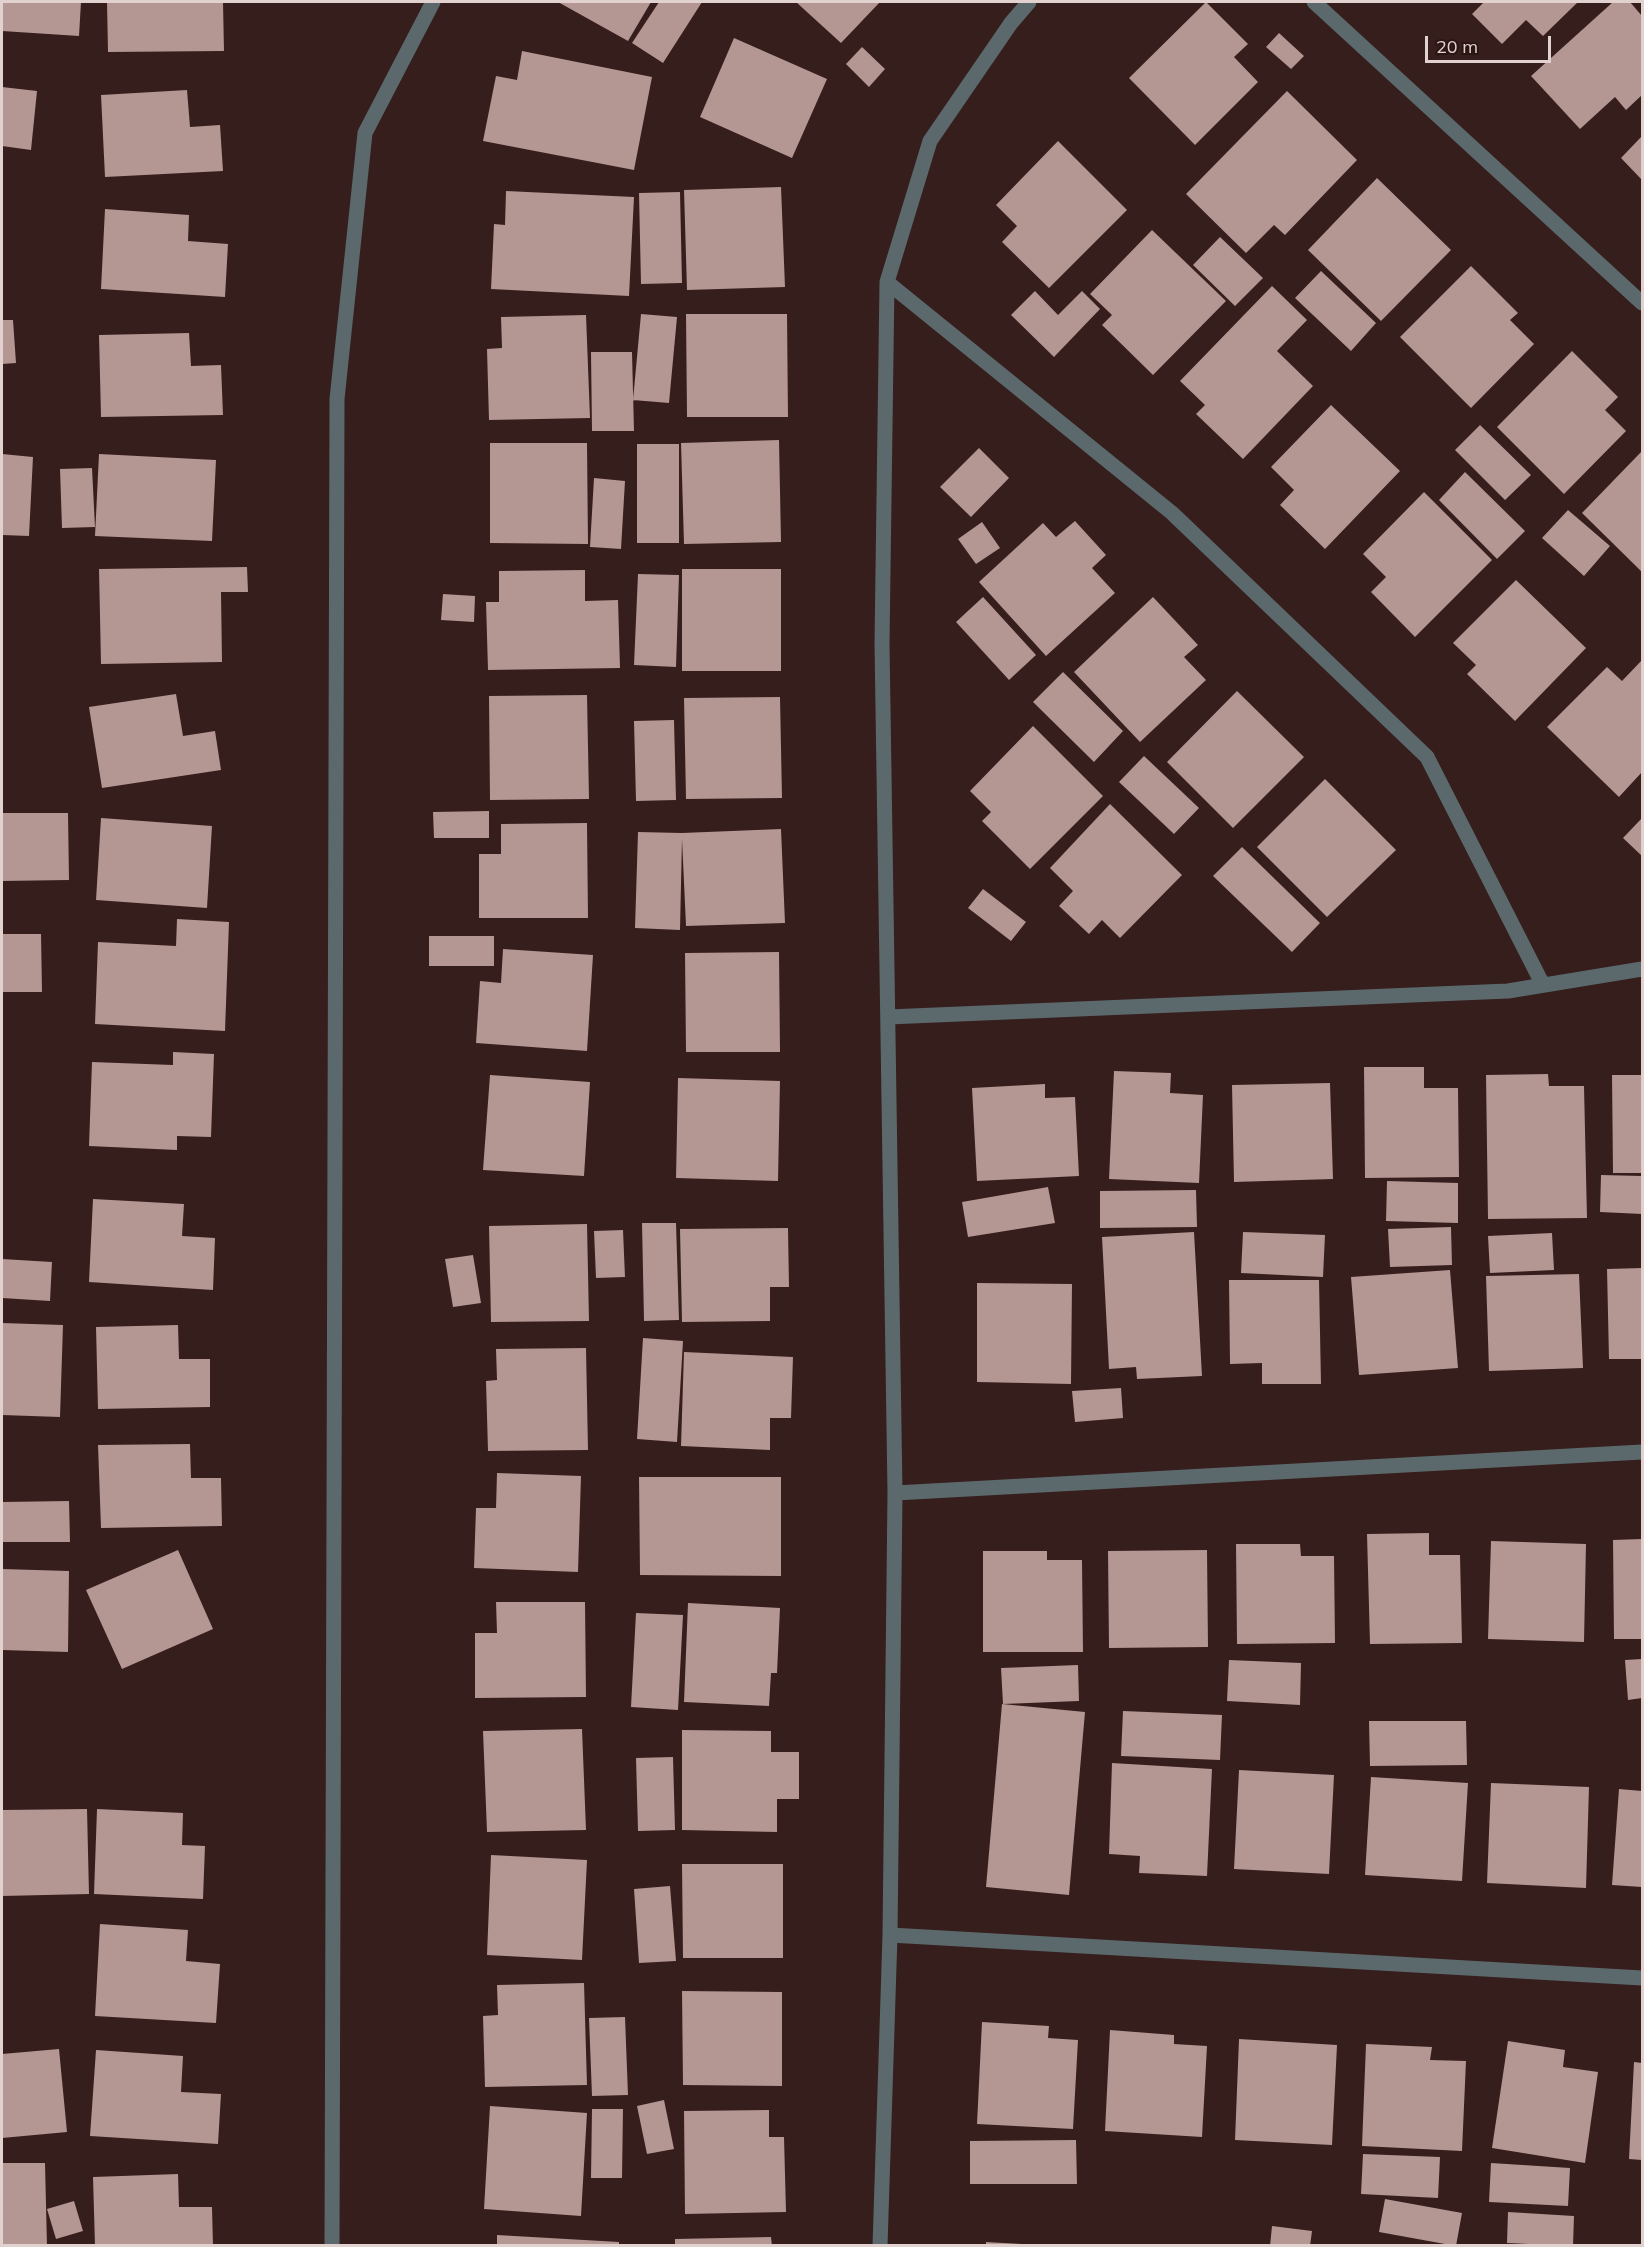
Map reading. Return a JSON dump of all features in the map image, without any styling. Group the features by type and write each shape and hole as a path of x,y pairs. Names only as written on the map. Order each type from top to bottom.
{"street":[{"path":"332,2246 337,399 365,133 433,2"},
{"path":"880,2246 890,1935 895,1493 882,643 887,282 930,141 1011,23 1029,2"},
{"path":"1314,2 1642,303"},
{"path":"887,282 1172,513 1427,757 1543,986"},
{"path":"888,1017 1508,991 1642,969"},
{"path":"895,1493 1642,1452"},
{"path":"890,1935 1642,1978"}],"building":[{"path":"2,2 81,2 79,36 2,31"},
{"path":"107,2 223,2 224,51 108,52"},
{"path":"558,2 651,2 628,41"},
{"path":"659,2 702,2 663,63 632,43"},
{"path":"796,2 880,2 841,43"},
{"path":"1206,2 1248,44 1234,57 1258,82 1195,145 1129,78"},
{"path":"1484,2 1578,2 1543,36 1526,20 1502,44 1472,14"},
{"path":"1613,2 1630,2 1642,16 1642,95 1626,110 1615,97 1580,129 1531,76"},
{"path":"1279,33 1304,56 1291,69 1266,47"},
{"path":"734,38 827,79 792,158 700,117"},
{"path":"862,47 885,69 869,87 846,64"},
{"path":"522,51 652,77 634,170 483,141 496,76 517,80"},
{"path":"2,87 37,91 31,150 2,146"},
{"path":"187,90 190,127 220,125 223,171 105,177 101,95"},
{"path":"1287,91 1357,160 1285,235 1274,225 1246,253 1186,194"},
{"path":"1642,136 1642,180 1621,158"},
{"path":"1058,141 1127,210 1049,288 1002,242 1017,226 996,205"},
{"path":"1377,178 1451,250 1381,321 1308,250"},
{"path":"781,187 785,287 687,290 684,190"},
{"path":"506,191 634,197 629,296 491,289 494,224 505,225"},
{"path":"680,192 682,283 641,284 639,193"},
{"path":"105,209 189,215 188,241 228,244 225,297 101,289"},
{"path":"1152,230 1226,301 1153,375 1102,325 1112,315 1090,294"},
{"path":"1220,237 1263,278 1235,306 1193,265"},
{"path":"1471,266 1518,313 1510,320 1534,344 1471,408 1400,337"},
{"path":"1321,271 1376,323 1351,351 1295,298"},
{"path":"1272,286 1307,320 1277,351 1313,386 1243,459 1196,414 1205,405 1180,381"},
{"path":"1035,291 1058,315 1082,291 1100,309 1054,357 1011,315"},
{"path":"641,314 677,317 669,403 633,400"},
{"path":"686,314 787,314 788,417 687,417"},
{"path":"586,315 590,418 489,420 487,349 502,348 501,317"},
{"path":"2,320 13,320 16,363 2,364"},
{"path":"189,333 191,366 221,365 223,415 101,417 99,335"},
{"path":"1572,351 1618,397 1605,410 1626,431 1564,494 1497,427"},
{"path":"591,352 632,352 634,431 592,431"},
{"path":"1331,405 1400,471 1325,549 1280,505 1294,490 1271,467"},
{"path":"1480,425 1531,475 1505,500 1455,450"},
{"path":"779,440 781,542 684,544 681,443"},
{"path":"490,443 587,443 588,544 490,543"},
{"path":"637,444 679,444 679,543 637,543"},
{"path":"979,448 1009,478 971,517 940,487"},
{"path":"1642,451 1642,572 1582,513"},
{"path":"2,454 33,457 29,536 2,535"},
{"path":"99,454 216,460 212,541 95,536"},
{"path":"92,468 95,527 62,528 60,469"},
{"path":"1465,472 1525,531 1497,559 1439,500"},
{"path":"594,478 625,481 621,549 590,547"},
{"path":"1424,492 1492,560 1415,637 1371,592 1386,577 1363,554"},
{"path":"1568,510 1610,546 1584,576 1542,538"},
{"path":"1075,521 1106,555 1092,568 1115,593 1046,656 979,582 1043,523 1056,537"},
{"path":"982,522 1000,548 976,564 958,539"},
{"path":"247,567 248,592 221,592 222,662 101,664 99,569"},
{"path":"682,569 781,569 781,671 682,671"},
{"path":"585,570 585,601 618,600 620,668 488,670 486,602 499,602 499,571"},
{"path":"638,574 679,575 676,667 634,665"},
{"path":"1516,580 1586,648 1515,721 1467,674 1476,665 1453,643"},
{"path":"443,594 475,596 474,622 441,620"},
{"path":"983,597 1036,655 1009,680 956,622"},
{"path":"1153,597 1198,645 1184,657 1206,680 1140,742 1074,672"},
{"path":"1642,660 1642,772 1619,797 1547,727 1607,667 1622,681"},
{"path":"1063,672 1123,731 1094,762 1033,702"},
{"path":"1237,691 1304,757 1233,828 1167,762"},
{"path":"176,694 183,736 215,731 221,770 102,788 89,707"},
{"path":"587,695 589,799 490,800 489,696"},
{"path":"780,697 782,798 686,799 684,698"},
{"path":"674,720 676,800 636,801 634,721"},
{"path":"1033,726 1103,796 1030,869 982,821 991,812 970,791"},
{"path":"1144,756 1199,808 1174,834 1119,782"},
{"path":"1325,779 1396,850 1327,917 1257,847"},
{"path":"1110,804 1182,875 1120,938 1102,920 1089,934 1059,906 1073,891 1050,868"},
{"path":"489,811 489,838 434,838 433,812"},
{"path":"2,813 68,813 69,880 2,881"},
{"path":"101,818 212,826 207,908 96,900"},
{"path":"1642,818 1642,856 1623,838"},
{"path":"587,823 588,918 479,918 479,854 501,854 501,824"},
{"path":"781,829 785,923 686,926 682,839 680,930 635,928 638,832 682,833"},
{"path":"1242,847 1320,923 1292,952 1213,876"},
{"path":"983,889 1026,922 1011,941 968,908"},
{"path":"177,919 229,922 225,1031 95,1024 98,942 176,946"},
{"path":"2,934 41,934 42,992 2,992"},
{"path":"429,936 494,936 494,966 429,966"},
{"path":"503,949 593,955 587,1051 476,1043 480,981 501,983"},
{"path":"779,952 780,1052 686,1052 685,953"},
{"path":"173,1052 214,1054 211,1137 177,1136 177,1150 89,1146 92,1062 173,1065"},
{"path":"1364,1067 1424,1067 1424,1088 1458,1088 1459,1177 1365,1178"},
{"path":"1114,1071 1171,1073 1170,1093 1203,1095 1199,1183 1109,1179"},
{"path":"1548,1074 1549,1086 1584,1086 1587,1218 1488,1219 1486,1075"},
{"path":"490,1075 590,1082 584,1176 483,1170"},
{"path":"1612,1075 1642,1075 1642,1173 1613,1173"},
{"path":"678,1078 780,1081 778,1181 676,1178"},
{"path":"1330,1083 1333,1179 1234,1182 1232,1085"},
{"path":"1045,1084 1045,1098 1075,1097 1079,1176 977,1181 972,1088"},
{"path":"1601,1175 1642,1176 1642,1214 1600,1212"},
{"path":"1387,1181 1458,1183 1458,1223 1386,1221"},
{"path":"1048,1187 1055,1223 968,1237 962,1202"},
{"path":"1196,1190 1197,1227 1100,1228 1100,1191"},
{"path":"93,1199 184,1204 182,1236 215,1238 213,1290 89,1282"},
{"path":"642,1223 676,1223 679,1320 644,1321"},
{"path":"587,1224 589,1321 491,1322 489,1226"},
{"path":"1451,1227 1452,1265 1390,1267 1388,1229"},
{"path":"788,1228 789,1287 770,1287 770,1321 682,1322 680,1229"},
{"path":"623,1230 625,1277 596,1278 594,1231"},
{"path":"1194,1232 1202,1376 1137,1379 1136,1367 1109,1369 1102,1237"},
{"path":"1243,1232 1325,1235 1323,1277 1241,1273"},
{"path":"1552,1233 1554,1270 1490,1273 1488,1236"},
{"path":"473,1255 481,1303 453,1307 445,1259"},
{"path":"2,1259 52,1262 50,1301 2,1298"},
{"path":"1642,1268 1642,1359 1609,1359 1607,1269"},
{"path":"1450,1270 1458,1368 1359,1375 1351,1277"},
{"path":"1579,1274 1583,1368 1489,1371 1486,1276"},
{"path":"1229,1280 1319,1280 1321,1384 1262,1384 1262,1363 1230,1364"},
{"path":"977,1283 1072,1284 1071,1384 977,1382"},
{"path":"2,1323 63,1325 60,1417 2,1415"},
{"path":"178,1325 179,1359 210,1359 210,1407 98,1409 96,1327"},
{"path":"643,1338 683,1341 677,1442 637,1439"},
{"path":"586,1348 588,1450 488,1451 486,1381 497,1380 496,1349"},
{"path":"684,1352 793,1357 791,1418 770,1418 770,1450 681,1446"},
{"path":"1121,1388 1123,1418 1075,1422 1072,1391"},
{"path":"190,1444 191,1478 221,1478 222,1526 101,1528 98,1445"},
{"path":"497,1473 581,1476 578,1572 474,1568 476,1508 496,1508"},
{"path":"639,1477 781,1477 781,1576 640,1575"},
{"path":"69,1501 70,1542 2,1542 2,1502"},
{"path":"1429,1533 1429,1555 1460,1555 1462,1643 1370,1644 1367,1534"},
{"path":"1642,1539 1642,1639 1614,1639 1613,1540"},
{"path":"1491,1541 1586,1544 1584,1642 1488,1639"},
{"path":"1236,1544 1300,1544 1301,1556 1334,1556 1335,1643 1237,1644"},
{"path":"178,1550 213,1629 122,1669 86,1590"},
{"path":"1207,1550 1208,1647 1109,1648 1108,1551"},
{"path":"983,1551 1047,1551 1047,1560 1082,1560 1083,1652 983,1652"},
{"path":"2,1569 69,1571 68,1652 2,1650"},
{"path":"496,1602 585,1602 586,1697 475,1698 475,1633 497,1633"},
{"path":"688,1603 780,1608 777,1673 771,1673 769,1706 684,1702"},
{"path":"636,1613 683,1615 678,1710 631,1707"},
{"path":"1642,1659 1642,1698 1628,1700 1625,1660"},
{"path":"1229,1660 1301,1663 1300,1705 1227,1701"},
{"path":"1078,1665 1079,1701 1003,1704 1001,1668"},
{"path":"1002,1704 1085,1712 1069,1895 986,1887"},
{"path":"1123,1711 1222,1715 1220,1760 1121,1756"},
{"path":"1369,1721 1466,1721 1467,1765 1370,1766"},
{"path":"582,1729 586,1830 487,1832 483,1731"},
{"path":"682,1730 771,1731 771,1752 799,1752 799,1799 777,1799 777,1832 682,1830"},
{"path":"673,1757 675,1830 638,1831 636,1758"},
{"path":"1112,1763 1212,1769 1207,1876 1139,1873 1140,1856 1109,1854"},
{"path":"1239,1770 1334,1775 1329,1874 1234,1869"},
{"path":"1371,1777 1468,1783 1462,1881 1365,1875"},
{"path":"1491,1783 1589,1787 1586,1888 1487,1883"},
{"path":"1619,1789 1642,1791 1642,1887 1612,1885"},
{"path":"87,1809 89,1894 2,1896 2,1810"},
{"path":"97,1809 183,1813 182,1845 205,1846 203,1899 94,1894"},
{"path":"491,1855 587,1860 582,1960 487,1955"},
{"path":"682,1864 783,1864 783,1958 683,1958"},
{"path":"670,1886 676,1961 639,1963 634,1889"},
{"path":"100,1924 188,1930 186,1961 220,1964 216,2023 95,2016"},
{"path":"584,1983 587,2085 485,2087 483,2016 498,2015 497,1985"},
{"path":"682,1991 782,1992 782,2086 683,2085"},
{"path":"625,2017 628,2095 592,2096 589,2018"},
{"path":"982,2022 1049,2026 1048,2038 1078,2040 1073,2129 977,2124"},
{"path":"1110,2030 1174,2035 1174,2044 1207,2046 1202,2137 1105,2131"},
{"path":"1239,2039 1337,2045 1332,2145 1235,2140"},
{"path":"1508,2041 1565,2050 1563,2067 1598,2072 1585,2163 1492,2148"},
{"path":"1366,2044 1432,2047 1430,2060 1466,2061 1462,2151 1362,2146"},
{"path":"59,2049 67,2132 2,2138 2,2054"},
{"path":"96,2050 183,2056 181,2092 221,2094 218,2144 90,2136"},
{"path":"1634,2062 1642,2063 1642,2160 1629,2159"},
{"path":"664,2100 674,2149 647,2154 637,2106"},
{"path":"490,2106 587,2113 581,2216 484,2209"},
{"path":"592,2109 623,2109 622,2178 591,2178"},
{"path":"769,2110 769,2137 784,2137 786,2212 685,2214 684,2111"},
{"path":"1076,2140 1077,2184 970,2184 970,2141"},
{"path":"1363,2154 1440,2157 1438,2198 1361,2194"},
{"path":"2,2163 45,2163 47,2246 2,2246"},
{"path":"1491,2163 1570,2168 1568,2206 1489,2202"},
{"path":"178,2174 179,2207 212,2207 213,2246 95,2246 93,2177"},
{"path":"1385,2199 1462,2213 1456,2246 1379,2232"},
{"path":"74,2201 83,2231 56,2239 47,2209"},
{"path":"1508,2212 1574,2216 1573,2246 1507,2243"},
{"path":"1272,2226 1312,2231 1310,2246 1270,2246"},
{"path":"497,2235 619,2242 619,2246 497,2246"},
{"path":"771,2237 772,2246 675,2246 675,2239"},
{"path":"986,2242 1022,2244 1022,2246 986,2246"}]}
